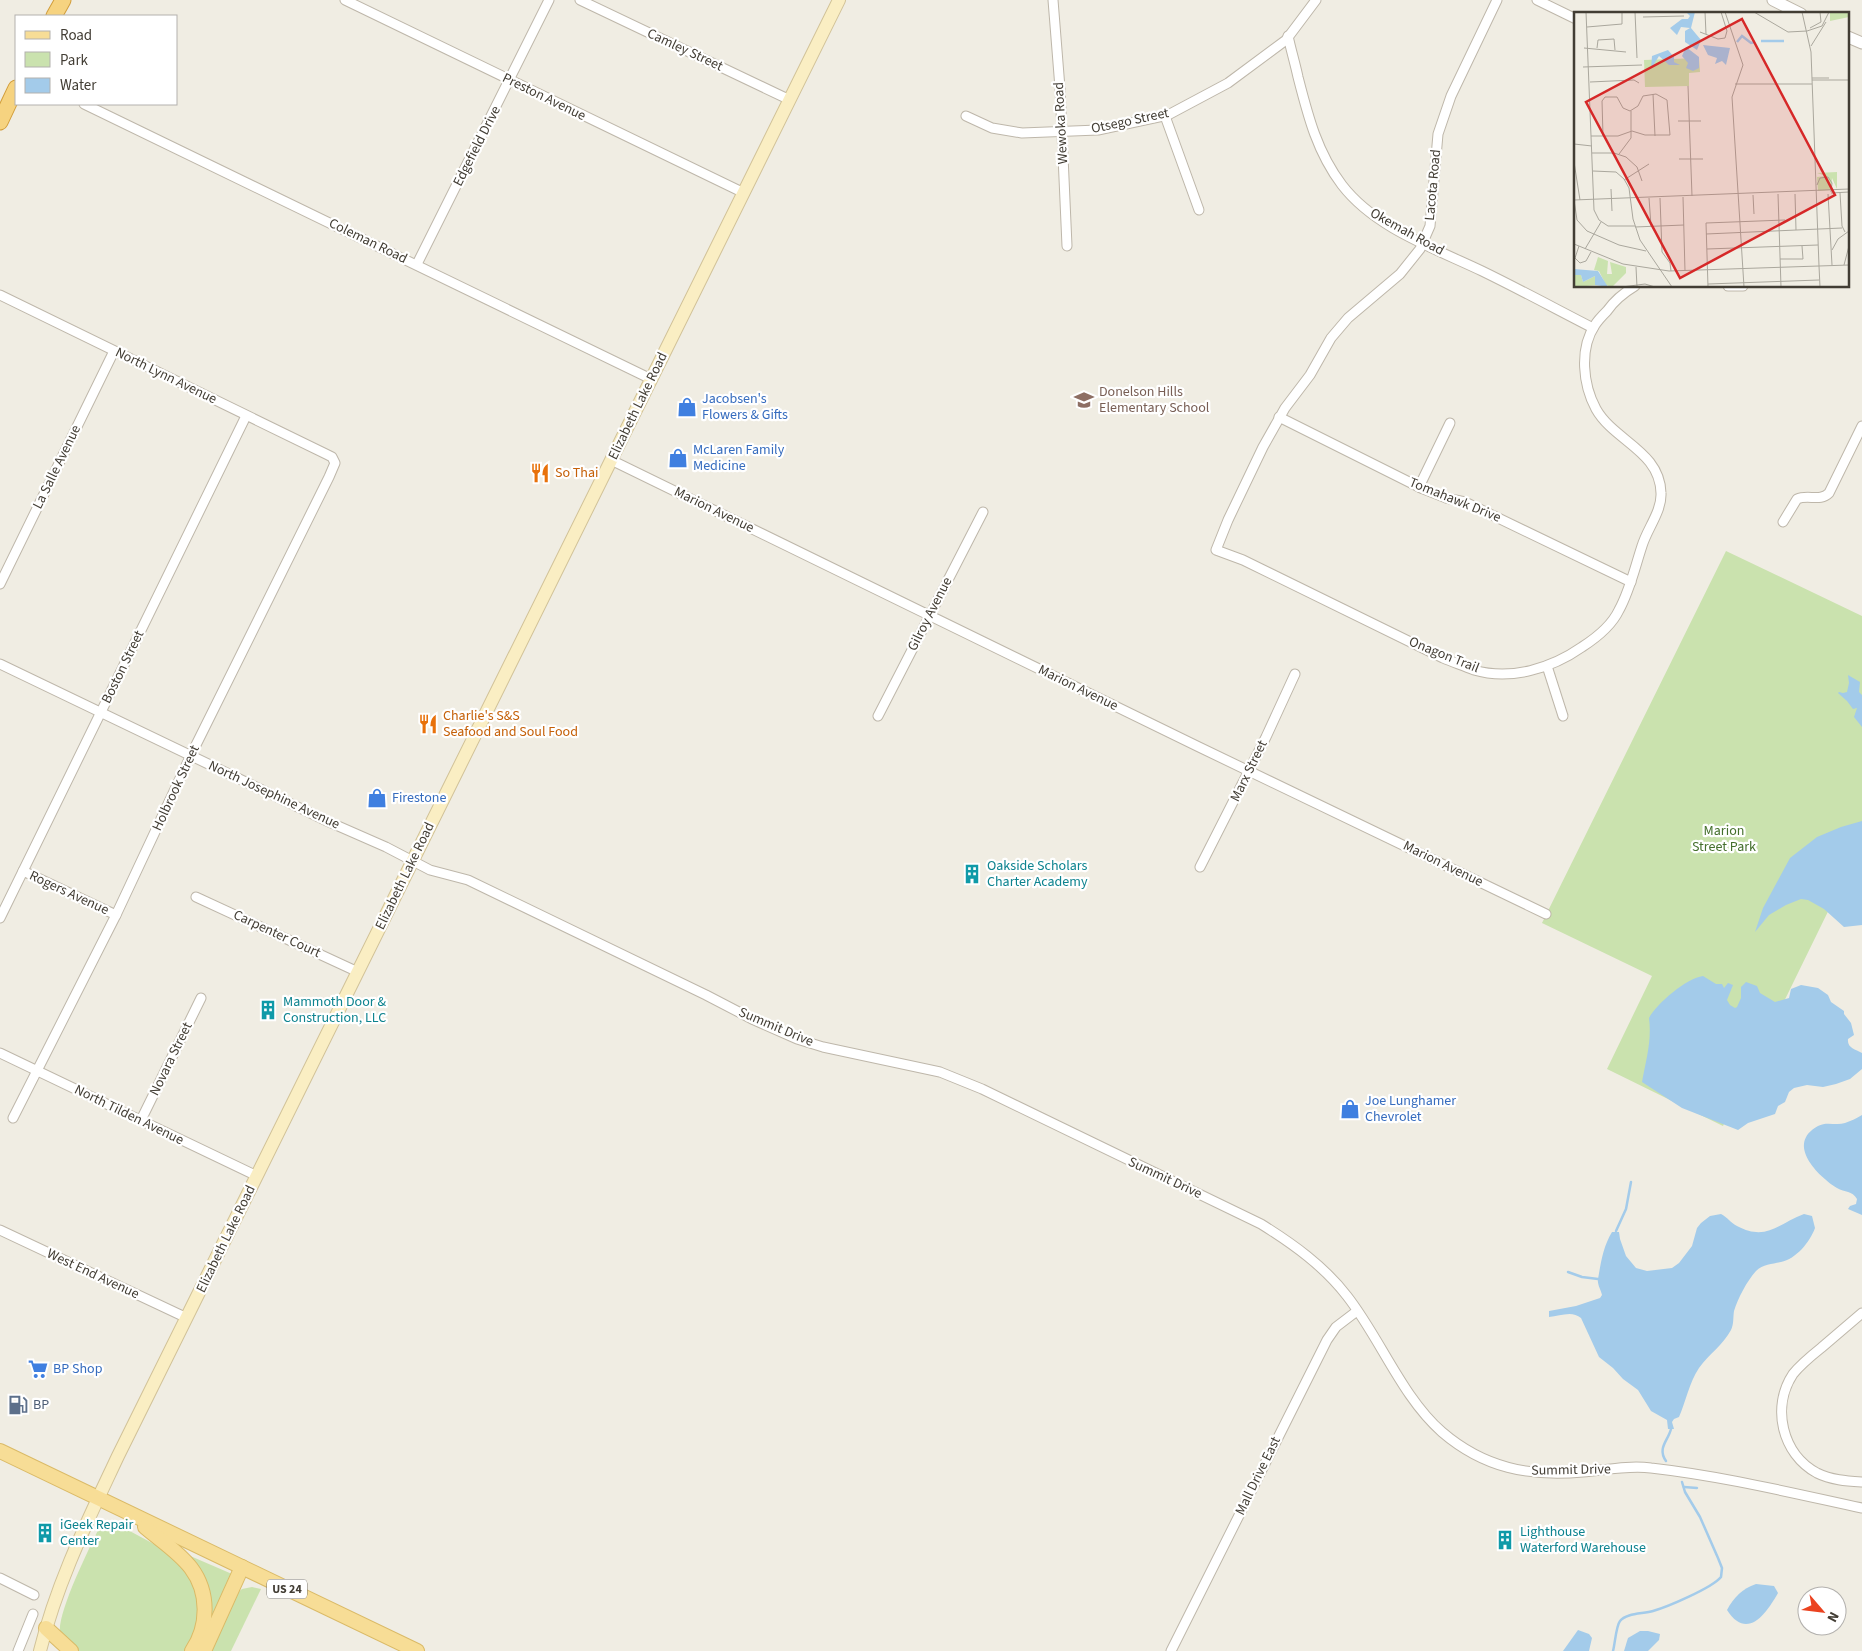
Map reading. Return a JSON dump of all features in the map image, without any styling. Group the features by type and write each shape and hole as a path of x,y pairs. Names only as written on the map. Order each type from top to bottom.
{"highway":[{"path":"55,15 63,0"},
{"path":"0,122 15,90"}],"main road":[{"name":"Elizabeth Lake Road","path":"40,1651 63,1577 98,1498 839,0"},
{"name":"US 24","path":"0,1451 417,1651"},
{"path":"132,1515 185,1561 198,1580 204,1599 204,1619 200,1636 192,1651"},
{"path":"204,1651 242,1567"},
{"path":"46,1628 71,1651"}],"street":[{"name":"Preston Avenue","path":"345,0 744,193"},
{"name":"Edgefield Drive","path":"417,264 549,0"},
{"name":"Camley Street","path":"580,0 790,100"},
{"name":"Wewoka Road","path":"1053,0 1068,246"},
{"name":"Otsego Street","path":"966,116 992,128 1022,133 1098,130 1165,116 1228,83 1288,36 1316,0"},
{"name":"Lacota Road","path":"1280,417 1310,375 1331,338 1348,318 1400,274 1423,243 1430,226 1438,134 1451,96 1497,0"},
{"path":"1536,0 1574,18"},
{"path":"1773,0 1797,12"},
{"name":"Okemah Road","path":"1288,36 1316,141 1342,185 1369,213 1423,243 1515,287 1593,328"},
{"path":"1850,38 1862,43"},
{"name":"Coleman Road","path":"86,105 652,379"},
{"path":"1165,116 1199,210"},
{"name":"Onagon Trail","path":"1280,417 1232,512 1216,550 1243,560 1442,658 1476,670 1519,672 1548,666 1568,657 1604,630 1619,612 1662,495 1660,480 1651,462 1612,428 1596,409 1585,378 1586,347 1593,328 1612,304 1632,288"},
{"name":"North Lynn Avenue","path":"0,295 332,457"},
{"name":"La Salle Avenue","path":"0,584 114,350"},
{"name":"Boston Street","path":"0,918 246,416"},
{"name":"Tomahawk Drive","path":"1280,417 1420,486 1446,498 1465,502 1631,582"},
{"path":"1420,486 1450,423"},
{"path":"1783,522 1797,499 1803,497 1822,498 1829,493 1862,426"},
{"name":"Holbrook Street","path":"13,1118 116,915 191,755 329,477 335,463 332,457"},
{"name":"Marion Avenue","path":"611,460 1546,914"},
{"name":"Gilroy Avenue","path":"878,716 983,512"},
{"name":"North Josephine Avenue","path":"0,664 412,861"},
{"path":"1548,666 1563,716"},
{"name":"Marx Street","path":"1200,867 1296,674"},
{"name":"Summit Drive","path":"412,861 430,870 468,880 754,1020 797,1039 823,1048 940,1072 982,1089 1261,1224 1290,1243 1321,1268 1347,1296 1428,1418 1459,1445 1474,1455 1496,1464 1527,1472 1548,1473 1648,1467 1736,1481 1862,1508"},
{"name":"Rogers Avenue","path":"23,871 116,915"},
{"name":"Carpenter Court","path":"196,897 358,972"},
{"name":"Novara Street","path":"141,1120 201,998"},
{"name":"North Tilden Avenue","path":"0,1053 257,1176"},
{"name":"West End Avenue","path":"0,1230 187,1318"},
{"name":"Mall Drive East","path":"1170,1651 1327,1340 1336,1327 1357,1311"},
{"path":"1862,1313 1798,1368 1784,1392 1781,1412 1787,1439 1804,1464 1819,1474 1831,1478 1862,1482"},
{"path":"0,1578 34,1595"},
{"path":"18,1651 33,1614"}],"green space":[{"name":"Marion Street Park","path":"1726,551 1862,616 1862,842 1723,1126 1607,1069 1652,976 1542,923"},
{"path":"104,1521 112,1524 113,1522 178,1557 198,1588 200,1621 186,1651 78,1651 60,1633 60,1624 68,1597 88,1550"},
{"path":"188,1555 232,1574 205,1635"},
{"path":"252,1587 261,1589 231,1651 208,1651 236,1594 242,1589"}],"water":[{"path":"1848,675 1860,682 1862,727 1854,717 1857,708 1853,709 1838,693 1847,692"},
{"path":"1862,821 1862,925 1844,927 1824,909 1808,900 1801,899 1769,915 1755,932 1763,908 1790,858 1817,837"},
{"path":"1703,976 1716,984 1722,984 1724,988 1728,983 1733,985 1727,1000 1735,1008 1741,998 1741,987 1746,982 1757,986 1760,993 1775,1002 1789,998 1791,989 1801,985 1818,988 1828,995 1831,1002 1844,1011 1844,1014 1851,1023 1854,1035 1848,1039 1848,1042 1852,1048 1862,1053 1862,1069 1850,1079 1836,1084 1823,1087 1807,1085 1794,1088 1789,1092 1785,1102 1778,1106 1775,1114 1748,1123 1738,1130 1682,1108 1642,1082 1649,1042 1649,1018 1673,992 1689,981"},
{"path":"1862,1115 1862,1215 1848,1209 1856,1204 1857,1199 1855,1196 1829,1183 1814,1168 1804,1150 1804,1142 1809,1133 1818,1126 1845,1123"},
{"path":"1721,1214 1737,1226 1757,1232 1765,1232 1804,1214 1812,1216 1815,1228 1810,1239 1797,1254 1787,1260 1762,1267 1753,1275 1743,1290 1734,1311 1731,1330 1699,1368 1690,1386 1679,1417 1672,1422 1674,1429 1668,1429 1667,1420 1651,1411 1638,1390 1599,1357 1581,1318 1574,1314 1549,1317 1549,1311 1576,1306 1600,1298 1602,1295 1598,1281 1600,1267 1604,1249 1612,1232 1619,1232 1626,1256 1636,1268 1647,1271 1672,1268 1679,1263 1692,1246 1697,1228 1701,1223 1710,1216"},
{"path":"1756,1584 1774,1586 1778,1593 1762,1616 1749,1624 1742,1623 1734,1619 1727,1610 1739,1594"},
{"path":"1578,1630 1589,1634 1592,1638 1589,1651 1563,1651"},
{"path":"1640,1631 1660,1634 1659,1640 1648,1651 1624,1651 1628,1638"}],"waterway":[{"path":"1616,1231 1626,1209 1631,1182"},
{"path":"1568,1272 1582,1277 1598,1279"},
{"path":"1666,1461 1663,1448 1671,1429"},
{"path":"1613,1651 1618,1627 1623,1618 1653,1611 1678,1601 1699,1592 1721,1577 1722,1568 1718,1558 1700,1517 1685,1492 1682,1482"},
{"path":"1684,1487 1697,1488"}],"place":[{"name":"Donelson Hills Elementary School","path":"1084,400"},
{"name":"Jacobsen's Flowers & Gifts","path":"687,407"},
{"name":"McLaren Family Medicine","path":"678,458"},
{"name":"So Thai","path":"540,473"},
{"name":"Charlie's S&S Seafood and Soul Food","path":"428,724"},
{"name":"Firestone","path":"377,798"},
{"name":"Oakside Scholars Charter Academy","path":"972,874"},
{"name":"Mammoth Door & Construction, LLC","path":"268,1010"},
{"name":"Joe Lunghamer Chevrolet","path":"1350,1109"},
{"name":"BP Shop","path":"38,1369"},
{"name":"BP","path":"18,1405"},
{"name":"iGeek Repair Center","path":"45,1533"},
{"name":"Lighthouse Waterford Warehouse","path":"1505,1540"}]}
